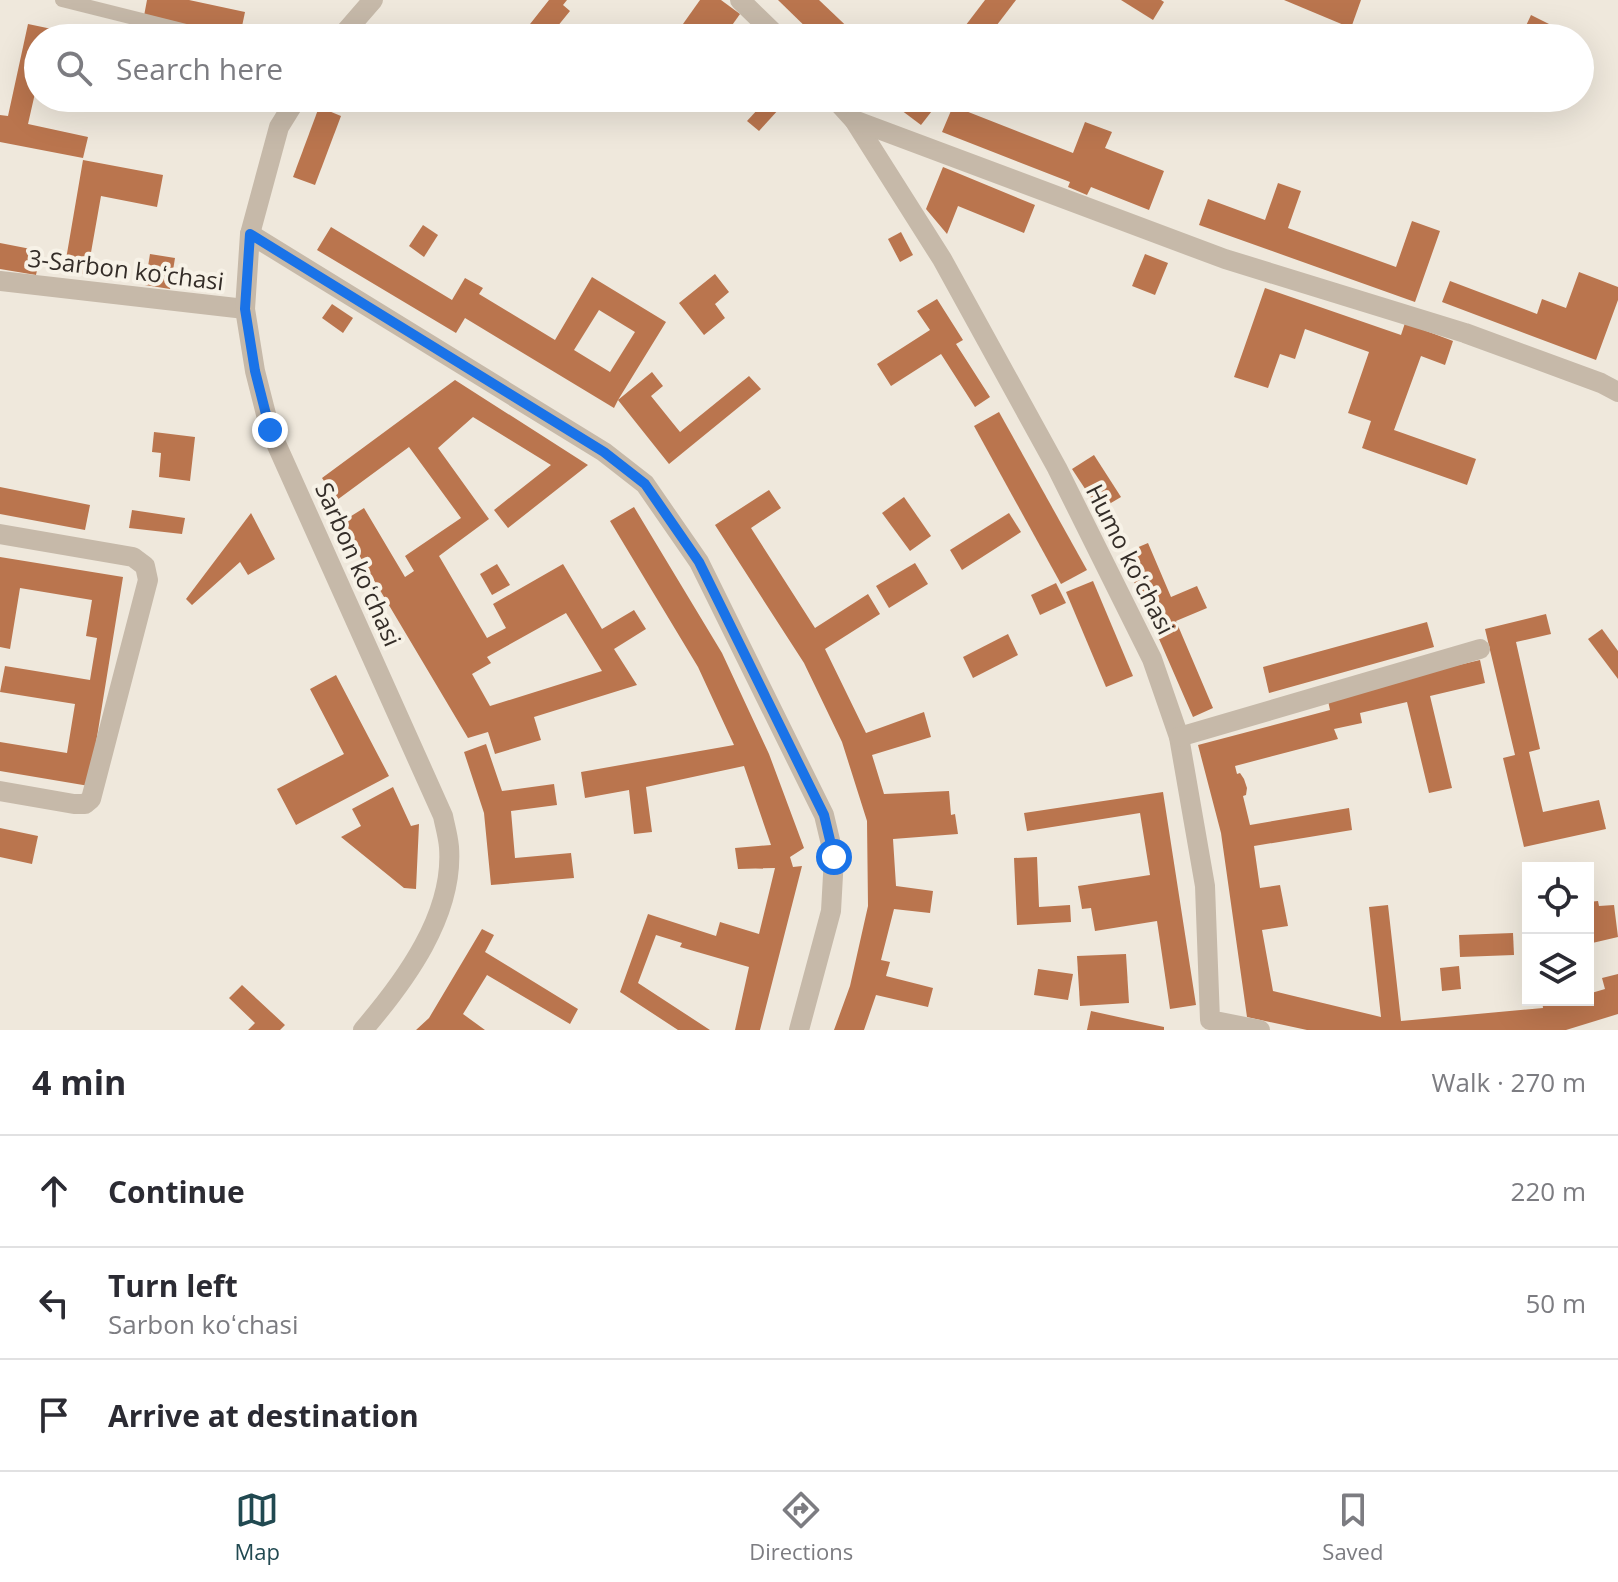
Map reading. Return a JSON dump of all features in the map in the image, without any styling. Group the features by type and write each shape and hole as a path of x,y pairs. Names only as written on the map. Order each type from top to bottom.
{"street":[{"path":"352,24 373,0"},
{"path":"740,0 765,24"},
{"name":"Sarbon koʻchasi","path":"288,112 279,127 250,234 245,309 255,371 270,430 443,816 449,848 439,912 428,938 386,1004 363,1030"},
{"name":"Humo koʻchasi","path":"847,112 942,259 1049,455 1152,659 1179,737 1205,886 1209,1025 1260,1030"},
{"name":"Humo koʻchasi","path":"854,120 1225,259 1465,333 1618,392"},
{"path":"250,234 604,452 645,484 699,562 824,815 834,857 831,911 799,1030"},
{"name":"3-Sarbon koʻchasi","path":"0,281 245,309"},
{"path":"0,534 123,554 139,561 148,572 147,588 91,799 80,805 0,791"},
{"path":"1179,737 1480,649"}],"lane":[{"path":"62,0 158,24"}],"building":[{"path":"147,0 189,0 245,12 242,24 182,24 144,16"},
{"path":"549,0 567,0 563,5 570,11 559,24 530,24"},
{"path":"700,0 721,0 740,14 733,24 683,24"},
{"path":"778,0 819,0 844,24 803,24"},
{"path":"985,0 1016,0 998,24 967,24"},
{"path":"1121,0 1161,0 1164,2 1153,20"},
{"path":"1284,0 1361,0 1352,24 1341,24"},
{"path":"1531,15 1549,24 1527,24"},
{"path":"24,42 24,112 31,112 28,124 88,137 83,158 0,142 0,115 8,116"},
{"path":"317,112 341,116 315,185 293,177"},
{"path":"755,112 776,112 759,131 747,121"},
{"path":"904,112 931,112 921,125"},
{"path":"950,112 968,112 1073,153 1085,122 1112,132 1105,148 1164,171 1149,210 1091,187 1087,195 1068,187 1070,182 942,132"},
{"path":"83,160 163,175 157,207 101,196 87,275 64,271"},
{"path":"943,167 1035,205 1024,233 958,206 947,234 926,209"},
{"path":"1278,183 1301,191 1288,228 1396,267 1412,221 1440,231 1415,302 1199,225 1208,199 1265,220"},
{"path":"423,225 438,235 424,257 409,246"},
{"path":"331,227 452,300 465,278 483,288 479,294 555,340 592,277 666,322 614,408 465,318 456,333 317,250","holes":["599,310 635,332 610,372 574,350"]},
{"path":"901,232 913,255 900,262 888,239"},
{"path":"0,243 41,251 36,275 0,269"},
{"path":"150,254 175,258 170,289 145,285"},
{"path":"1145,254 1168,263 1155,295 1132,286"},
{"path":"1579,272 1618,287 1618,300 1596,360 1442,302 1450,281 1537,314 1542,299 1566,308"},
{"path":"715,274 729,292 715,304 725,318 704,335 679,303"},
{"path":"1265,288 1401,335 1405,323 1453,341 1445,365 1421,356 1394,430 1476,459 1467,485 1362,448 1371,421 1348,413 1369,352 1305,329 1295,359 1280,354 1268,388 1234,377"},
{"path":"937,299 963,340 956,344 990,397 975,407 941,354 891,386 877,364 930,330 917,311"},
{"path":"332,304 353,318 343,333 322,318"},
{"path":"652,372 663,386 651,396 680,432 749,376 761,389 669,464 618,400"},
{"path":"455,380 588,465 508,528 494,510 551,465 473,417 438,448 489,519 439,556 487,638 506,628 493,604 563,564 602,629 634,610 646,629 614,649 637,685 534,717 541,740 495,754 488,732 468,738 340,523 364,508 405,577 414,571 405,556 461,518 409,447 337,500 322,478","holes":["566,613 602,671 490,706 472,674 491,663 487,657"]},
{"path":"999,412 1087,570 1061,584 974,426"},
{"path":"154,432 195,437 190,481 159,477 161,453 152,452"},
{"path":"1094,455 1121,497 1099,510 1072,469"},
{"path":"0,487 90,505 85,530 0,514"},
{"path":"769,490 781,508 751,528 815,628 868,594 880,614 825,649 866,733 924,712 931,737 872,755 884,794 949,791 951,815 955,814 958,834 893,839 896,886 933,891 930,913 894,909 881,960 890,962 886,976 933,988 928,1007 876,995 864,1030 834,1030 850,986 868,906 867,821 842,742 804,663 715,525"},
{"path":"904,497 931,536 910,551 882,513"},
{"path":"634,507 722,653 769,754 804,848 790,857 793,867 802,866 760,1030 735,1030 749,967 680,947 682,943 656,935 638,983 710,1030 678,1030 620,992 648,914 716,936 720,922 759,934 775,868 738,869 735,848 771,845 744,766 646,787 652,832 634,834 629,790 585,798 581,772 734,745 698,667 610,521"},
{"path":"132,510 185,518 182,534 129,528"},
{"path":"251,513 275,559 248,575 240,562 192,605 186,599"},
{"path":"1009,513 1021,532 962,570 950,550"},
{"path":"1148,543 1171,597 1197,586 1207,608 1176,621 1213,708 1193,717 1122,554"},
{"path":"0,557 123,577 89,786 0,771 0,742 67,753 75,704 0,692 5,666 90,680 97,638 86,636 92,600 20,588 10,649 0,647"},
{"path":"915,563 928,584 889,608 876,586"},
{"path":"497,564 510,585 492,595 480,574"},
{"path":"1093,581 1133,676 1106,687 1066,592"},
{"path":"1056,583 1066,603 1040,615 1031,595"},
{"path":"1546,614 1551,634 1516,642 1540,749 1529,752 1543,812 1599,800 1606,829 1524,847 1503,758 1515,755 1485,629"},
{"path":"1427,622 1434,647 1269,693 1263,667"},
{"path":"1602,629 1618,651 1618,679 1588,639"},
{"path":"1008,634 1018,655 973,678 963,657"},
{"path":"1480,660 1485,683 1430,696 1452,788 1429,793 1407,702 1360,713 1362,723 1334,729 1338,739 1235,766 1247,788 1243,796 1250,825 1349,808 1352,830 1254,846 1260,888 1280,885 1288,926 1262,930 1273,991 1381,1017 1369,907 1388,905 1401,1021 1543,1006 1594,1006 1594,992 1605,989 1602,978 1618,974 1618,1014 1566,1030 1307,1030 1247,1017 1221,833 1198,745 1330,710 1327,696"},
{"path":"336,675 389,776 296,825 277,789 344,754 310,689"},
{"path":"486,744 502,791 554,784 557,805 511,811 515,858 571,853 574,878 491,885 484,813 464,752"},
{"path":"393,787 411,826 419,824 416,889 404,888 341,837 361,826 352,809"},
{"path":"1163,792 1196,1005 1170,1009 1157,921 1095,931 1091,908 1082,909 1078,886 1150,875 1140,813 1027,831 1024,813"},
{"path":"0,828 38,836 32,864 0,857"},
{"path":"1037,857 1039,907 1070,905 1071,922 1017,925 1014,858"},
{"path":"1594,901 1598,901 1599,906 1614,905 1618,937 1594,943"},
{"path":"482,929 494,935 485,952 578,1009 570,1024 487,975 463,1014 485,1030 416,1030 429,1018"},
{"path":"1513,933 1514,955 1460,957 1459,935"},
{"path":"1126,954 1129,1003 1080,1006 1077,956"},
{"path":"1459,966 1461,989 1442,991 1440,968"},
{"path":"1038,969 1073,974 1068,1000 1034,995"},
{"path":"242,985 285,1025 280,1030 248,1030 255,1023 229,998"},
{"path":"1091,1011 1164,1027 1164,1030 1087,1030"}],"route":[{"path":"270,430 255,371 245,309 250,234 604,452 645,484 699,562 824,815 834,857"}]}
